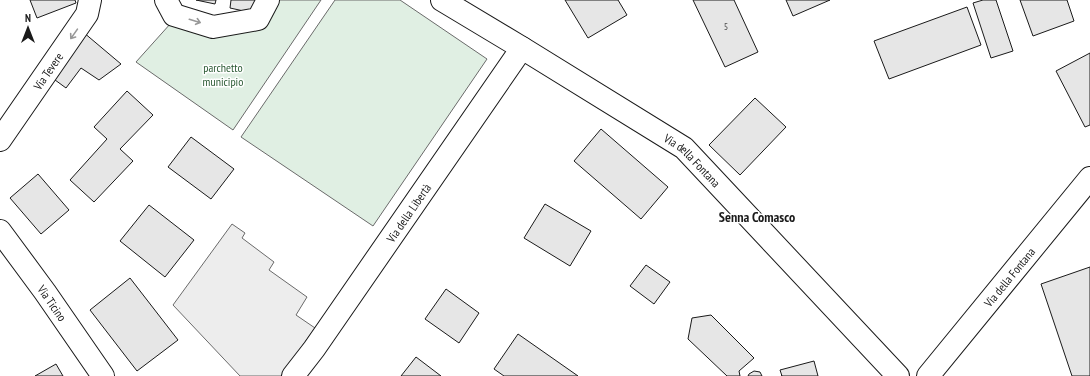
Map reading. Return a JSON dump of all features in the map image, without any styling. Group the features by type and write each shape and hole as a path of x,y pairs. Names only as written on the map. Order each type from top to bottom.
{"street":[{"name":"Via Tevere","path":"0,140 87,14 90,0"},
{"path":"166,0 174,15 213,27 258,19 268,0"},
{"name":"Via della Fontana","path":"442,0 684,148 898,376"},
{"name":"Via della Libertà","path":"293,376 314,349 522,48"},
{"name":"Via della Fontana","path":"928,376 1090,178"},
{"name":"Via Ticino","path":"0,231 45,292 103,376"}],"green space":[{"name":"parchetto municipio","path":"277,0 321,0 233,130 136,62 171,23 213,35"},
{"path":"335,0 400,0 487,59 373,226 241,137"}],"shaded area":[{"path":"232,224 245,233 242,238 274,262 269,270 307,297 296,315 315,328 281,376 240,376 173,305"}],"building":[{"path":"30,0 75,0 76,3 37,18"},
{"path":"196,0 216,0 215,4"},
{"path":"231,0 256,0 253,13 230,8"},
{"path":"565,0 618,0 627,15 588,38"},
{"path":"693,0 734,0 758,52 725,67"},
{"path":"786,0 830,0 793,16"},
{"path":"983,0 996,0 1013,51 991,58 973,3"},
{"path":"1020,0 1067,0 1074,21 1033,36"},
{"path":"967,7 981,45 889,79 874,41"},
{"path":"83,32 121,64 99,80 81,68 66,88 51,77"},
{"path":"1090,53 1090,125 1085,127 1056,71"},
{"path":"127,91 153,115 120,149 133,161 94,202 70,180 107,139 94,127"},
{"path":"755,98 786,127 740,175 709,145"},
{"path":"601,129 668,187 641,219 574,161"},
{"path":"191,137 234,169 211,199 168,167"},
{"path":"38,174 69,210 41,234 10,198"},
{"path":"545,204 591,231 570,266 524,238"},
{"path":"149,205 194,240 165,277 120,241"},
{"path":"646,265 670,282 654,304 630,286"},
{"path":"1090,267 1090,376 1072,376 1041,284"},
{"path":"130,278 178,340 137,371 90,310"},
{"path":"446,289 479,313 459,343 425,319"},
{"path":"711,315 754,358 739,371 740,376 727,376 688,339 692,318"},
{"path":"518,334 578,376 504,376 494,369"},
{"path":"416,357 441,376 401,376"},
{"path":"814,361 818,376 782,376 780,370"},
{"path":"56,364 63,376 35,376"},
{"path":"754,371 760,372 762,376 748,376"}],"district":[{"name":"Senna Comasco","path":"757,217"}]}
